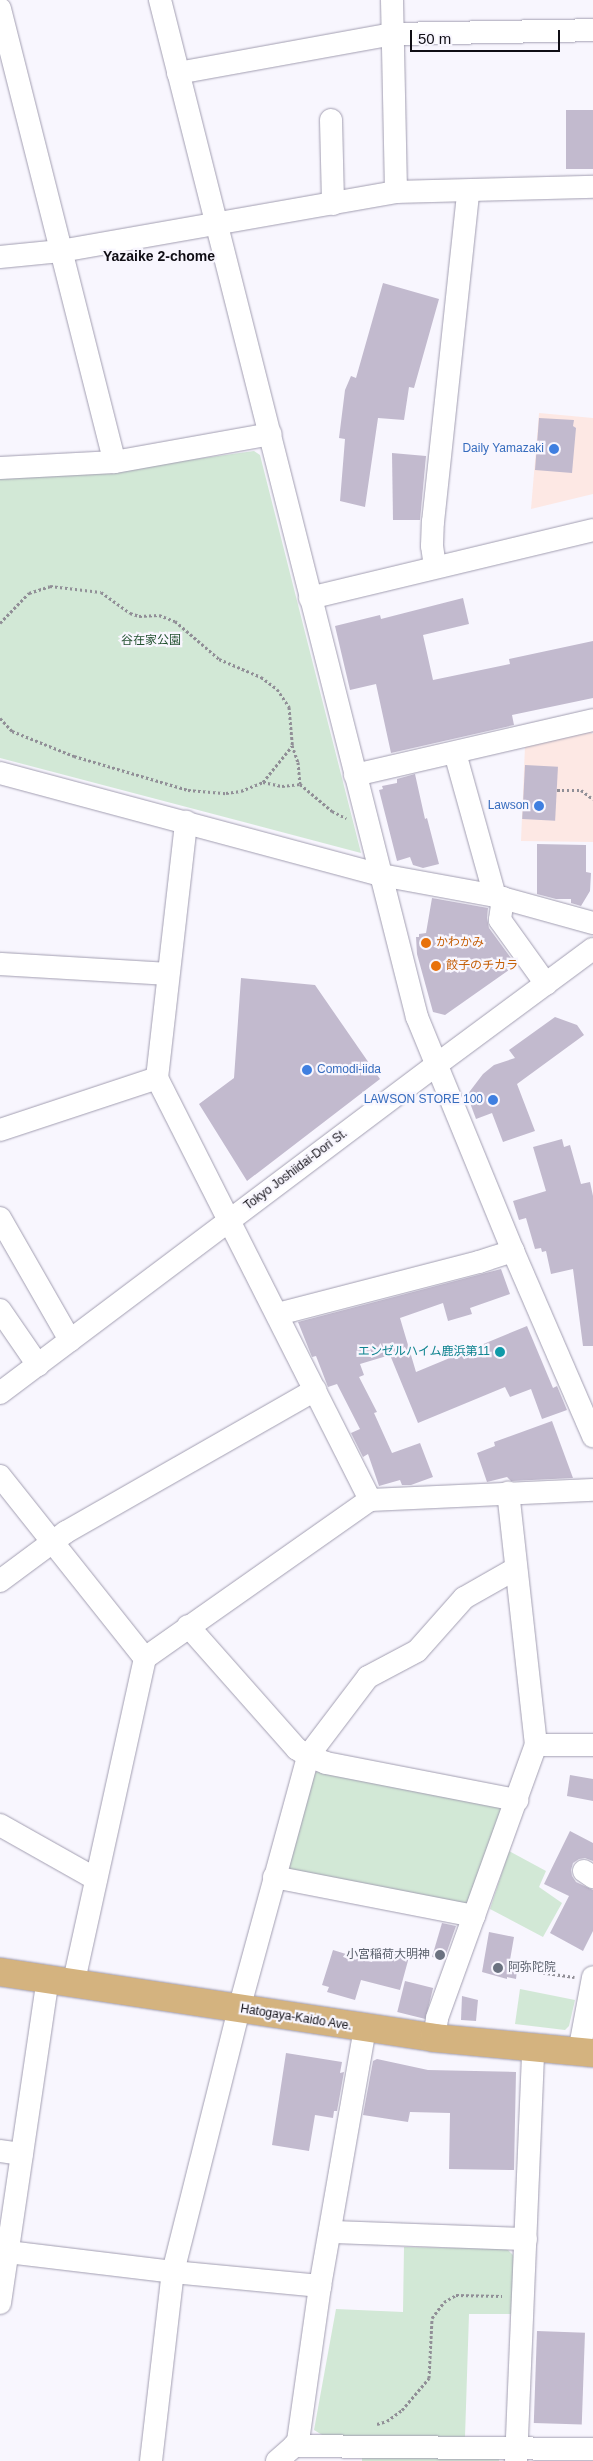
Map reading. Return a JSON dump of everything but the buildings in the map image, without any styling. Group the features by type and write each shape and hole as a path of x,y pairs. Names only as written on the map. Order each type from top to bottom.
{"main road":[{"name":"Hatogaya-Kaido Ave.","path":"0,1972 434,2038 586,2052"}],"street":[{"path":"160,0 299,546 302,571 414,1010 513,1252 593,1436"},
{"path":"392,0 396,192"},
{"path":"0,9 6,54 61,251 115,462"},
{"path":"178,73 393,34 593,30"},
{"path":"331,120 333,204"},
{"path":"0,257 61,251 396,192 468,192 593,187"},
{"path":"435,567 432,546 432,522 468,192"},
{"path":"0,468 115,462 270,434"},
{"path":"310,598 593,530"},
{"path":"355,775 593,720"},
{"path":"455,753 498,897 500,920 546,984"},
{"path":"0,773 381,875 498,897 593,923"},
{"path":"186,822 167,974 157,1078 278,1314 370,1500"},
{"name":"Tokyo Joshiidai-Dori St.","path":"0,1393 593,949"},
{"path":"0,964 167,974"},
{"path":"0,1130 157,1078"},
{"path":"0,1218 70,1340"},
{"path":"278,1314 513,1252"},
{"path":"0,1310 38,1364"},
{"path":"0,1580 66,1532 315,1390"},
{"path":"0,1476 145,1658"},
{"path":"0,2304 8,2252 11,2152 61,1980 96,1879 145,1658 370,1500 593,1490"},
{"path":"434,2038 437,2018 536,1745 508,1493"},
{"path":"152,2461 173,2272 274,1877 308,1756 368,1677 417,1651 464,1598 515,1569"},
{"path":"188,1626 297,1749 308,1756 326,1763 517,1800"},
{"path":"536,1745 593,1745"},
{"path":"0,1825 96,1879"},
{"path":"274,1877 474,1916"},
{"path":"586,2052 593,1978"},
{"path":"277,2461 298,2441 320,2286 331,2232 365,2028"},
{"path":"516,2455 523,2297 528,2252 533,2048"},
{"path":"331,2232 528,2252"},
{"path":"8,2252 173,2272 320,2286"},
{"path":"294,2446 342,2454 371,2446 516,2455 593,2449"}],"path":[{"path":"0,623 29,593 50,586 101,592 130,614 139,616 159,615 175,621 219,659 261,677 277,689 288,706 292,745 298,762 300,784 332,811 348,819"},
{"path":"0,718 12,731 74,756 188,790 226,794 241,791 263,782 292,745"},
{"path":"263,782 282,786 300,784"},
{"path":"557,790 581,790 593,799"},
{"path":"518,1969 593,1978"},
{"path":"371,2446 372,2427 387,2421 402,2410 429,2378 432,2318 444,2302 456,2295 523,2297"}],"shaded area":[{"path":"539,413 593,418 593,494 531,509"},
{"path":"590,732 593,734 593,842 521,841 525,746"}],"green space":[{"name":"谷在家公園","path":"254,451 260,455 361,853 0,758 0,477 109,471"},
{"path":"321,1768 498,1805 503,1813 472,1901 463,1907 294,1874 288,1866 313,1775"},
{"path":"509,1851 546,1871 539,1887 562,1903 543,1937 490,1909"},
{"path":"520,1989 575,2000 569,2026 565,2030 515,2024"},
{"path":"404,2247 507,2249 515,2257 512,2314 469,2314 465,2437 324,2436 314,2430 336,2309 403,2312"},
{"path":"362,2458 499,2458 499,2461 362,2461"}],"place":[{"name":"Daily Yamazaki","path":"554,449"},
{"name":"Lawson","path":"539,806"},
{"name":"かわかみ","path":"426,943"},
{"name":"餃子のチカラ","path":"436,966"},
{"name":"Comodi-iida","path":"307,1070"},
{"name":"LAWSON STORE 100","path":"493,1100"},
{"name":"エンゼルハイム鹿浜第11","path":"500,1352"},
{"name":"小宮稲荷大明神","path":"440,1955"},
{"name":"阿弥陀院","path":"498,1968"}],"district":[{"name":"Yazaike 2-chome","path":"159,256"}]}
